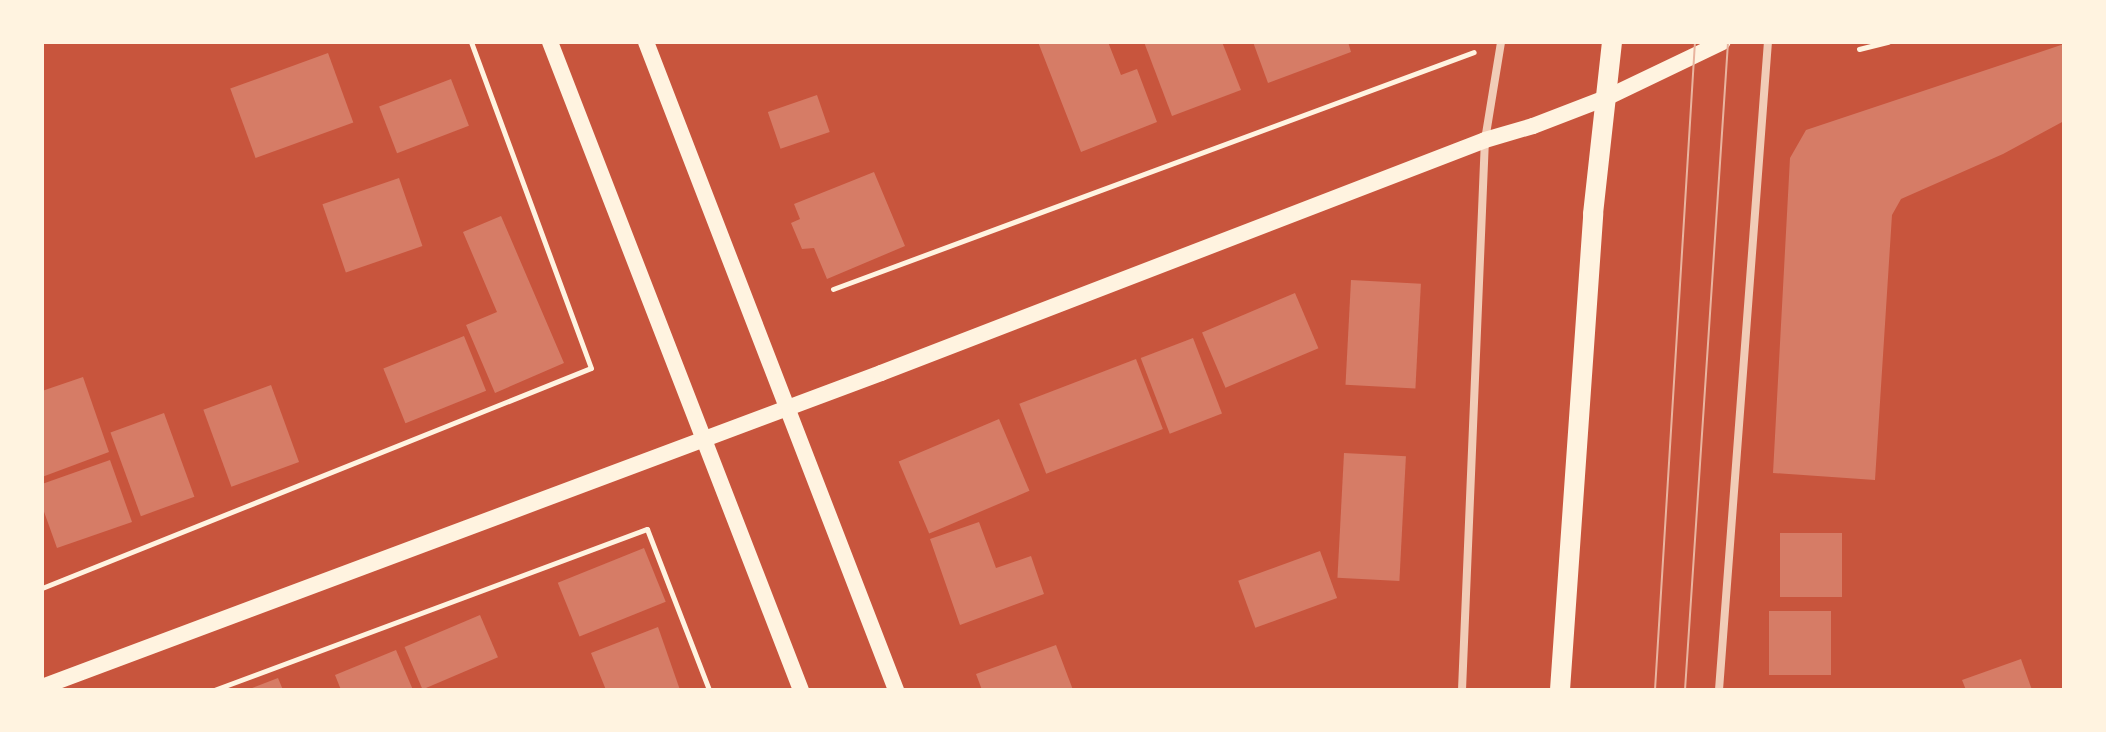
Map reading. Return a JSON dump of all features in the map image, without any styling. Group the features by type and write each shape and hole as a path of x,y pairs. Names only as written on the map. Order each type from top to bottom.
{"main road":[{"path":"550,42 801,690"},
{"path":"646,42 896,690"},
{"path":"1560,690 1593,214 1612,42"},
{"path":"42,687 704,439 1485,140 1533,126 1608,97 1723,42"}],"street":[{"path":"1462,690 1485,140 1501,42"},
{"path":"1719,690 1768,42"}],"path":[{"path":"42,588 591,368 471,42"},
{"path":"1859,49 1888,42"},
{"path":"833,289 1477,51"},
{"path":"214,690 647,529 709,690"}],"building":[{"path":"1038,42 1108,42 1121,75 1137,69 1157,122 1081,152"},
{"path":"1144,42 1222,42 1241,90 1172,116"},
{"path":"1253,42 1348,42 1351,52 1268,83"},
{"path":"2064,44 2064,121 2003,154 1901,199 1892,215 1875,480 1773,473 1790,158 1806,130"},
{"path":"328,53 353,123 256,158 230,89"},
{"path":"451,79 469,126 397,153 379,107"},
{"path":"817,95 830,132 781,149 768,112"},
{"path":"874,172 905,246 827,279 814,248 802,249 791,223 800,219 794,204"},
{"path":"399,178 422,246 346,272 322,204"},
{"path":"501,216 564,363 495,393 466,325 497,312 463,232"},
{"path":"1351,280 1421,284 1415,389 1346,385"},
{"path":"1295,293 1318,348 1225,388 1202,332"},
{"path":"464,336 486,391 405,423 383,369"},
{"path":"1193,338 1222,414 1170,434 1141,358"},
{"path":"1136,359 1163,429 1046,474 1019,404"},
{"path":"83,377 109,452 42,477 42,391"},
{"path":"271,385 299,462 231,487 203,410"},
{"path":"164,413 194,497 141,516 110,432"},
{"path":"999,419 1029,491 929,533 899,462"},
{"path":"1344,453 1406,456 1399,581 1337,578"},
{"path":"110,460 132,522 57,548 42,506 42,484"},
{"path":"979,522 996,568 1031,556 1044,594 960,625 930,539"},
{"path":"1780,533 1842,533 1842,597 1780,597"},
{"path":"644,548 666,602 579,637 558,583"},
{"path":"1320,551 1337,598 1255,628 1238,581"},
{"path":"1769,611 1831,611 1831,675 1769,675"},
{"path":"480,615 498,657 422,689 405,647"},
{"path":"658,627 680,690 606,690 591,653"},
{"path":"1056,645 1073,690 982,690 976,674"},
{"path":"396,650 413,690 341,690 335,675"},
{"path":"2021,659 2032,690 1966,690 1962,680"},
{"path":"278,678 283,690 247,690"}],"tram line":[{"path":"1655,690 1695,42"},
{"path":"1685,690 1728,42"}]}
